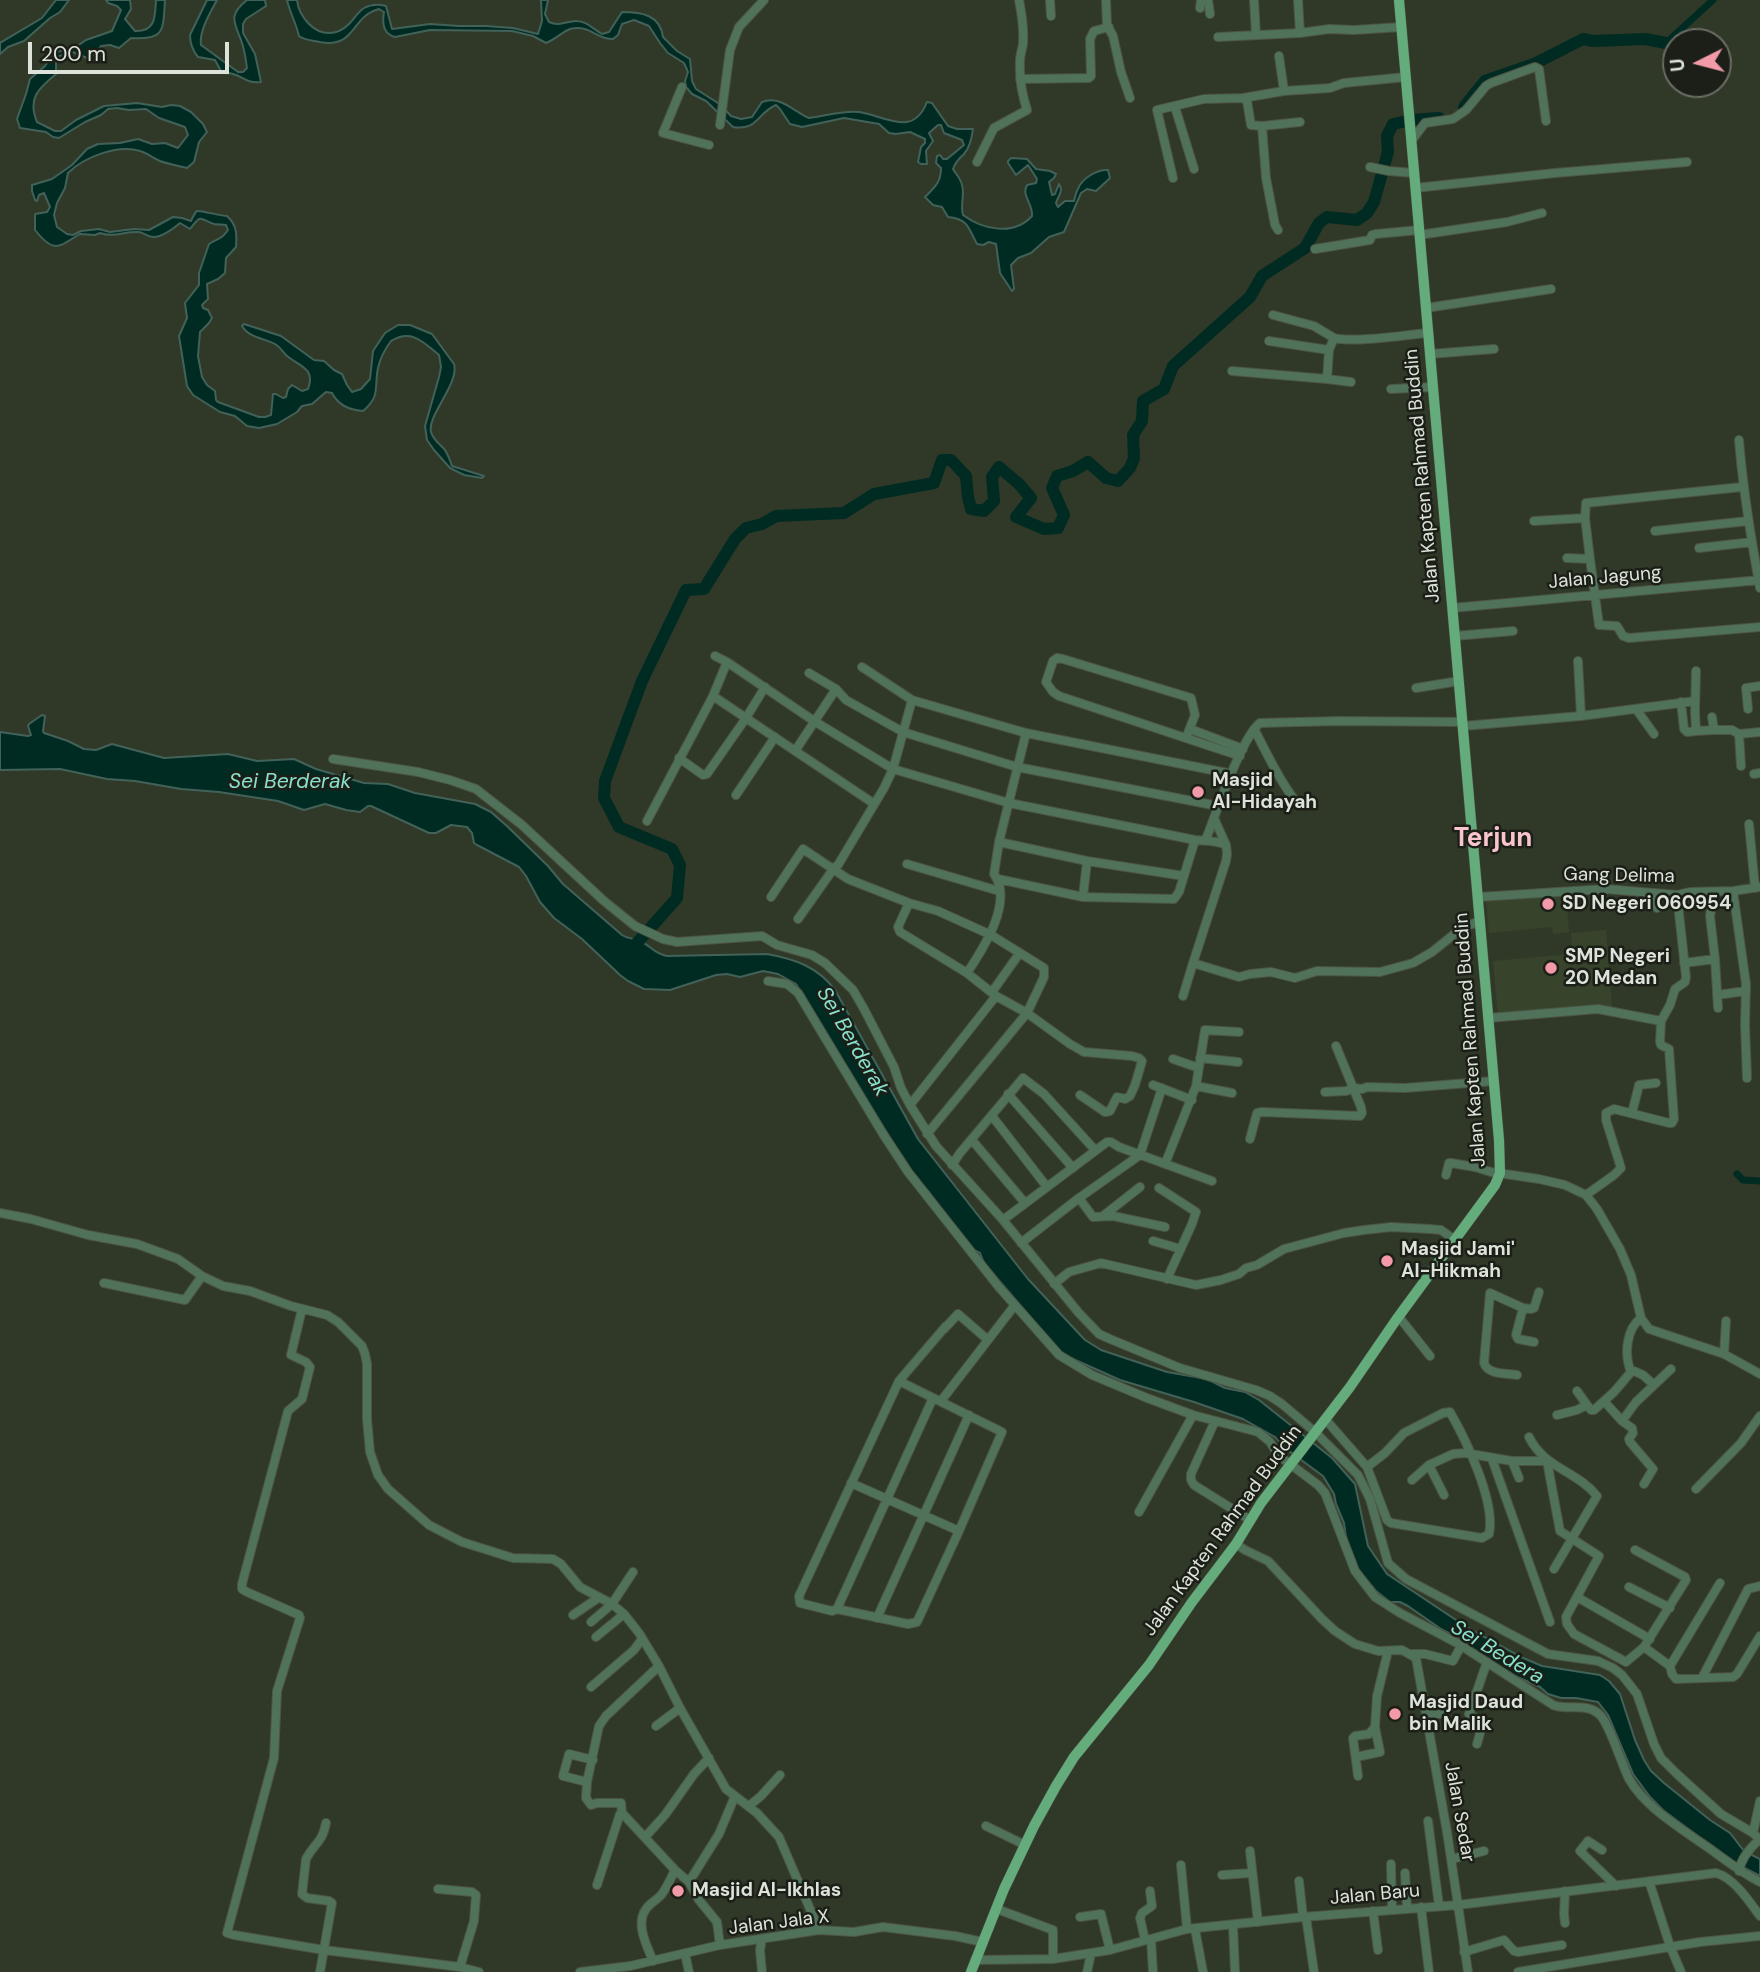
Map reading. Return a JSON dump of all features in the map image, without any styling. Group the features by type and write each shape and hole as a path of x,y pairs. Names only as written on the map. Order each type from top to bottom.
{"main road":[{"name":"Jalan Kapten Rahmad Buddin","path":"971,1972 1004,1888 1056,1786 1088,1738 1140,1676 1236,1544 1250,1520 1350,1387 1495,1185 1500,1173 1399,0"}],"street":[{"path":"720,125 730,50 738,27 764,0"},
{"path":"1050,0 1051,16"},
{"path":"1106,0 1107,23 1118,53 1128,96"},
{"path":"1208,0 1210,14"},
{"path":"1254,0 1256,36"},
{"path":"1298,0 1300,33"},
{"path":"977,162 994,128 1027,110 1020,79 1023,22 1020,5"},
{"path":"1020,79 1089,78 1090,38 1107,23"},
{"path":"1218,37 1401,27"},
{"path":"1279,56 1284,91"},
{"path":"1412,140 1425,123 1451,120 1462,113 1486,86 1535,67 1539,69 1546,121"},
{"path":"1173,178 1157,110 1204,99 1243,98 1406,77"},
{"path":"682,87 663,133 709,145"},
{"path":"1243,98 1247,101 1251,125 1300,122"},
{"path":"1175,107 1194,169"},
{"path":"1262,126 1266,178 1278,230"},
{"path":"1415,188 1687,162"},
{"path":"1370,166 1414,173"},
{"path":"1315,248 1370,240 1372,235 1376,234 1507,222 1542,213"},
{"path":"1426,307 1551,289"},
{"path":"1273,315 1314,326 1340,340 1428,333"},
{"path":"1327,379 1329,350 1334,338"},
{"path":"1269,341 1329,350"},
{"path":"1430,354 1494,349"},
{"path":"1232,371 1350,382"},
{"path":"1391,389 1433,387"},
{"path":"1739,440 1742,487 1748,521 1755,539 1760,583"},
{"path":"1742,487 1589,502 1585,505 1594,595 1599,625 1617,626 1623,636 1629,638 1760,627"},
{"path":"1534,521 1586,518"},
{"path":"1655,531 1748,521"},
{"path":"1699,548 1755,539"},
{"path":"1567,558 1590,559"},
{"name":"Jalan Jagung","path":"1452,608 1760,583"},
{"path":"1455,636 1513,631"},
{"path":"715,656 893,769 1009,803 1226,845"},
{"path":"1186,738 1195,715 1191,698 1063,659 1057,658 1053,661 1046,682 1059,696 1186,738 1204,740 1241,753"},
{"path":"1578,661 1581,716"},
{"path":"647,821 713,696 727,662"},
{"path":"863,667 912,700 1026,733 1232,774"},
{"path":"1696,671 1696,731"},
{"path":"809,673 836,689 846,700 903,732 1017,767 1218,806"},
{"path":"1416,688 1459,681"},
{"path":"1748,709 1746,688 1760,686"},
{"path":"679,758 703,775 707,774 765,687"},
{"path":"795,751 836,689"},
{"path":"713,696 873,803"},
{"path":"799,919 838,865 884,788 893,769 912,700"},
{"path":"1206,839 1241,753 1254,729 1264,722 1462,724 1581,716 1695,701"},
{"path":"1681,702 1684,729 1687,732 1760,732"},
{"path":"1636,709 1654,734"},
{"path":"1712,717 1714,730"},
{"path":"1190,729 1204,740"},
{"path":"1254,729 1270,763 1294,799"},
{"path":"967,973 991,935 1001,900 998,879 994,874 999,842 1026,733"},
{"path":"1739,734 1741,766"},
{"path":"736,795 775,737"},
{"path":"333,759 418,772 476,789 522,825 635,926 663,939 677,942 762,936 777,945 812,955 825,963 839,974 864,1009 894,1067 901,1088 927,1134 1099,1334 1180,1368 1270,1396 1358,1475 1365,1486 1390,1566 1406,1580 1548,1654 1598,1661 1613,1668 1637,1694 1661,1758 1721,1814 1757,1838"},
{"path":"1183,996 1226,861 1226,845 1214,818"},
{"path":"1749,824 1756,851 1757,888"},
{"path":"998,879 1083,897 1174,900 1195,840"},
{"path":"999,842 1087,861 1184,876"},
{"path":"771,897 802,849 848,879 909,903 938,911 991,935 1045,970 1027,1013 927,1134"},
{"path":"1083,897 1087,861"},
{"path":"907,864 999,891"},
{"name":"Gang Delima","path":"1478,897 1606,889 1677,895 1757,888"},
{"path":"1733,891 1746,991 1747,1078"},
{"path":"1712,892 1710,916 1718,1008"},
{"path":"1655,893 1657,908"},
{"path":"1586,1195 1621,1168 1606,1113 1614,1110 1669,1123 1674,1119 1669,1049 1660,1044 1661,1021 1675,989 1685,982 1677,895"},
{"path":"909,903 899,931 1084,1052 1132,1056 1142,1061 1130,1096 1125,1099 1117,1097 1108,1113 1080,1095"},
{"path":"1193,963 1239,977 1263,972 1295,978 1317,971 1380,972 1413,963 1462,928 1480,921"},
{"path":"910,1105 994,994 1019,954"},
{"path":"1684,963 1715,959"},
{"path":"768,981 787,984 798,993 908,1172 1015,1306 1059,1355 1092,1375 1147,1398 1193,1415 1258,1432 1270,1442 1278,1455 1293,1462 1325,1493 1355,1571 1375,1597 1507,1673 1559,1707 1587,1708 1601,1715 1630,1781 1642,1795 1663,1816 1760,1882"},
{"path":"1717,995 1746,991"},
{"path":"1488,1018 1598,1009 1661,1021"},
{"path":"1165,1164 1192,1100 1205,1030 1239,1032"},
{"path":"1250,1139 1257,1113 1360,1116 1362,1113 1354,1088 1336,1046"},
{"path":"1172,1059 1200,1063 1238,1062"},
{"path":"953,1166 960,1153 1022,1078 1053,1104 1095,1150"},
{"path":"1325,1093 1367,1087 1405,1088 1494,1082"},
{"path":"1632,1113 1639,1085 1656,1083"},
{"path":"1153,1085 1192,1100"},
{"path":"1196,1086 1232,1093"},
{"path":"1021,1243 1140,1155 1162,1088"},
{"path":"1009,1094 1073,1168"},
{"path":"992,1116 1047,1187"},
{"path":"972,1140 1024,1203"},
{"path":"1003,1220 1103,1143 1111,1142 1212,1181"},
{"path":"1446,1175 1448,1163 1565,1185 1586,1195 1611,1233 1631,1275 1641,1318 1649,1329 1724,1354 1760,1374"},
{"path":"1103,1216 1140,1187"},
{"path":"1159,1188 1195,1210 1193,1221 1167,1279"},
{"path":"1079,1198 1093,1217 1103,1216 1165,1227"},
{"path":"0,1213 137,1244 178,1259 202,1276 223,1286 250,1291 327,1315 338,1322 362,1346 367,1364 370,1452 373,1465 388,1489 429,1525 462,1542 513,1558 544,1558 557,1561 580,1587 612,1604 624,1614 659,1666 726,1789 748,1805 779,1837 818,1930"},
{"path":"1055,1284 1069,1272 1101,1262 1196,1285 1239,1275 1246,1268 1257,1265 1284,1249 1344,1233 1391,1227 1441,1230 1455,1240"},
{"path":"1153,1241 1181,1249"},
{"path":"104,1283 185,1300 202,1276"},
{"path":"1517,1375 1489,1371 1485,1367 1490,1293 1523,1308 1533,1308 1539,1292"},
{"path":"988,1340 958,1314 900,1381 850,1483 799,1597 800,1603 832,1612 837,1609 887,1499 937,1399 988,1340 1015,1306"},
{"path":"1523,1308 1516,1335 1518,1339 1534,1342"},
{"path":"302,1309 291,1355 310,1367 302,1399 288,1411 242,1584 242,1589 247,1592 299,1615 300,1618 277,1690 274,1758 227,1933 479,1972"},
{"path":"1399,1317 1430,1356"},
{"path":"1631,1372 1627,1354 1628,1340 1634,1323 1641,1318"},
{"path":"1724,1354 1726,1321"},
{"path":"1622,1421 1636,1402 1671,1369"},
{"path":"1577,1391 1594,1410 1631,1372 1643,1375 1654,1385"},
{"path":"837,1609 908,1624 917,1622 1002,1433 900,1381"},
{"path":"1604,1401 1632,1428 1630,1442 1653,1469 1644,1484"},
{"path":"1557,1415 1587,1405"},
{"path":"1325,1420 1367,1467 1387,1520 1391,1523 1482,1538 1489,1534 1490,1516 1485,1492 1472,1454 1448,1412 1405,1433 1367,1467"},
{"path":"877,1618 969,1415"},
{"path":"1139,1512 1193,1415"},
{"path":"1696,1489 1741,1443 1760,1416"},
{"path":"1215,1421 1191,1474 1191,1480 1194,1485 1250,1520"},
{"path":"1530,1437 1535,1450 1547,1461 1597,1496 1554,1569"},
{"path":"1412,1480 1429,1465 1453,1454 1472,1454 1512,1461 1547,1461"},
{"path":"1492,1459 1550,1622"},
{"path":"1512,1461 1519,1478"},
{"path":"1547,1461 1561,1533 1599,1556 1566,1617 1567,1624 1574,1634 1626,1661 1644,1647 1685,1583 1685,1577 1636,1550"},
{"path":"1429,1465 1444,1495"},
{"path":"850,1483 959,1531"},
{"path":"1236,1544 1268,1561 1335,1631 1362,1647 1402,1650 1414,1656 1425,1654 1453,1661 1461,1646"},
{"path":"591,1622 612,1604 633,1572"},
{"path":"1670,1666 1720,1583"},
{"path":"1702,1678 1748,1589 1760,1586"},
{"path":"1629,1587 1670,1608"},
{"path":"1577,1597 1650,1639"},
{"path":"573,1615 597,1598"},
{"path":"596,1637 624,1614"},
{"path":"1644,1647 1670,1666 1676,1679 1735,1676 1760,1636"},
{"path":"591,1687 634,1650 642,1639"},
{"path":"1356,1757 1380,1752 1375,1727 1377,1696 1388,1651"},
{"name":"Jalan Sedar","path":"1414,1656 1452,1859 1468,1972"},
{"path":"1477,1744 1483,1722 1469,1714 1487,1662"},
{"path":"597,1885 622,1813 622,1805 619,1802 591,1805 586,1798 598,1728 659,1666"},
{"path":"656,1726 680,1708"},
{"path":"1426,1713 1445,1713"},
{"path":"1358,1776 1354,1737 1369,1734 1375,1727"},
{"path":"587,1782 560,1775 569,1754 593,1760"},
{"path":"646,1836 709,1758"},
{"path":"748,1805 761,1796 780,1775"},
{"path":"689,1882 719,1835 737,1797"},
{"path":"1740,1869 1757,1838 1760,1801"},
{"path":"622,1813 689,1882 699,1900 717,1922 720,1945"},
{"path":"1428,1821 1438,1906"},
{"path":"320,1972 331,1903 302,1895 306,1859 320,1842 326,1823"},
{"path":"986,1826 1026,1845"},
{"path":"1602,1850 1588,1841 1580,1851 1616,1885"},
{"path":"1250,1851 1258,1922"},
{"path":"1452,1859 1484,1851"},
{"path":"1391,1864 1392,1909"},
{"path":"1181,1866 1191,1929 1203,1972"},
{"path":"653,1961 643,1934 643,1913 647,1906 663,1893 675,1870"},
{"path":"1222,1875 1251,1873"},
{"path":"1405,1873 1407,1908"},
{"name":"Jalan Baru","path":"975,1960 1053,1959 1111,1950 1191,1929 1458,1905 1716,1873 1724,1875 1760,1916"},
{"path":"1299,1881 1314,1972"},
{"path":"1649,1881 1681,1972"},
{"path":"438,1889 472,1892 477,1895 474,1920 460,1967"},
{"path":"1150,1891 1152,1908 1142,1913 1140,1918 1148,1940 1153,1972"},
{"path":"1565,1891 1565,1923"},
{"path":"1421,1907 1429,1972"},
{"path":"997,1909 1053,1930 1053,1959"},
{"path":"1373,1911 1378,1950"},
{"path":"1080,1917 1101,1914 1111,1950"},
{"path":"1233,1925 1235,1972"},
{"name":"Jalan Jala X","path":"580,1972 643,1967 653,1961 720,1945 818,1930 855,1932 883,1927 983,1942"},
{"path":"1518,1972 1700,1942 1760,1936"},
{"path":"762,1939 762,1972"},
{"path":"1464,1952 1504,1940 1518,1952 1562,1945"},
{"path":"685,1954 689,1972"},
{"path":"1087,1972 1091,1954"},
{"path":"1572,1962 1575,1972"}],"shaded area":[{"path":"1566,892 1569,932 1553,934 1552,927 1489,933 1486,899"},
{"name":"SMP Negeri 20 Medan","path":"1606,930 1612,1006 1498,1016 1493,961 1572,954 1571,933"}],"water":[{"path":"56,0 69,0 60,12 24,41 8,47 0,54 0,43 42,18"},
{"path":"106,0 130,0 131,9 125,19 135,31 142,31 153,22 156,0 165,0 160,31 150,37 131,38 119,48 101,46 95,54 87,58 73,52 56,57 56,74 44,84 34,100 37,122 55,131 61,131 104,106 137,103 162,107 171,105 191,112 207,132 199,142 194,162 187,168 131,149 102,153 75,167 68,173 65,188 57,203 54,215 57,227 73,235 99,229 110,232 149,230 173,217 191,221 197,211 227,216 236,230 236,247 226,258 225,273 207,284 208,299 202,305 212,318 200,332 198,356 202,377 215,391 218,402 259,417 271,415 273,394 286,397 292,385 302,391 308,389 310,376 305,368 287,356 277,345 245,330 242,326 244,324 281,336 314,360 324,361 342,374 352,392 361,389 370,379 373,351 385,333 398,325 410,325 432,334 454,364 455,372 431,425 432,435 445,450 452,466 484,476 482,478 464,475 450,468 427,440 425,426 441,367 439,355 423,342 411,337 398,337 389,344 379,365 375,396 363,411 345,406 332,393 326,392 312,404 302,406 277,424 259,428 247,426 235,416 220,412 193,395 187,386 179,336 187,318 185,303 199,285 199,273 209,244 226,233 226,225 201,219 190,229 180,223 155,237 139,232 80,234 57,246 48,243 35,230 35,214 47,212 50,207 44,193 35,200 32,185 52,179 72,165 87,149 98,144 138,139 178,148 188,135 185,127 159,118 146,109 108,109 59,138 46,132 20,128 17,119 30,79 57,52 76,47 86,40 112,31 121,10"},
{"path":"207,0 217,0 203,28 201,45 238,72 243,72 247,65 235,15 247,0 265,0 266,6 243,24 243,33 255,54 261,82 222,73 215,60 196,55 190,35"},
{"path":"287,0 297,0 304,19 319,31 329,33 344,28 362,10 375,5 386,6 392,29 430,24 513,28 538,34 542,21 541,0 548,0 545,14 549,22 556,24 580,21 602,34 609,32 622,12 643,14 654,19 663,37 690,59 692,81 696,89 721,105 731,116 741,119 752,117 762,102 769,100 781,102 809,118 840,112 859,112 906,122 921,113 927,102 932,103 948,126 973,129 968,148 953,169 962,185 963,215 998,229 1016,226 1032,216 1026,189 1027,185 1036,183 1037,179 1028,165 1016,175 1008,163 1011,158 1027,159 1036,169 1056,174 1049,182 1052,195 1059,184 1061,191 1056,203 1058,207 1065,201 1074,201 1080,185 1091,175 1108,170 1110,178 1096,191 1087,189 1081,193 1064,232 1049,237 1031,253 1018,258 1011,265 1012,291 1000,273 996,244 977,244 964,222 948,217 942,207 933,205 925,197 940,178 941,168 936,163 937,156 947,159 964,145 962,140 944,133 941,125 929,133 933,141 926,151 927,164 918,162 925,139 910,132 889,133 879,124 844,118 802,127 790,124 776,105 753,124 741,128 733,127 706,101 692,94 686,87 688,72 684,63 668,53 649,26 634,20 622,24 618,35 613,39 583,28 567,30 546,43 533,36 512,31 430,30 395,37 386,31 383,24 384,12 379,9 363,18 347,36 332,43 299,36"},
{"name":"Sei Berderak","path":"42,715 45,716 44,733 84,749 96,750 112,744 164,758 228,754 257,761 294,759 316,769 364,783 388,784 415,793 475,804 491,812 548,866 563,884 626,937 667,956 767,954 787,958 821,975 835,990 918,1139 1028,1279 1085,1340 1101,1350 1167,1372 1207,1379 1225,1388 1245,1392 1259,1400 1332,1458 1355,1484 1368,1546 1387,1574 1468,1628 1521,1657 1542,1666 1600,1675 1609,1681 1620,1694 1635,1740 1651,1771 1710,1820 1730,1833 1744,1851 1760,1859 1760,1876 1731,1861 1663,1810 1650,1797 1633,1774 1608,1715 1598,1702 1548,1694 1540,1687 1473,1652 1467,1643 1408,1606 1400,1602 1390,1602 1376,1591 1351,1561 1344,1523 1334,1494 1323,1476 1275,1437 1243,1419 1120,1380 1062,1354 984,1263 980,1253 970,1248 939,1210 929,1192 912,1174 796,984 778,974 763,971 740,977 716,975 670,990 644,989 620,975 582,939 554,918 540,902 519,867 474,843 472,833 467,827 451,825 436,833 429,833 371,806 360,812 325,804 304,810 278,801 107,779 60,769 0,770 0,732 31,735 29,724"}],"waterway":[{"path":"1682,28 1713,0"},
{"path":"1464,107 1485,81 1534,64 1583,39 1645,39 1662,42"},
{"path":"628,953 677,898 680,865 672,849 619,827 604,798 605,781 642,681 686,590 704,589 735,539 746,528 762,524 776,516 844,513 874,494 934,483 942,460 951,460 966,476 971,509 984,511 994,501 992,477 999,467 1031,498 1016,517 1044,529 1058,528 1064,515 1052,488 1057,476 1088,462 1106,478 1118,481 1130,468 1134,458 1133,435 1142,421 1143,401 1164,389 1173,366 1250,297 1262,276 1305,248 1319,223 1327,217 1357,220 1367,213 1374,202 1388,152 1387,136 1393,124 1439,118"},
{"path":"1737,1174 1743,1180 1760,1181"}],"place":[{"name":"Masjid Al-Hidayah","path":"1198,792"},
{"name":"SD Negeri 060954","path":"1548,904"},
{"name":"SMP Negeri 20 Medan","path":"1551,968"},
{"name":"Masjid Jami' Al-Hikmah","path":"1387,1261"},
{"name":"Masjid Daud bin Malik","path":"1395,1714"},
{"name":"Masjid Al-Ikhlas","path":"678,1891"}],"district":[{"name":"Terjun","path":"1493,839"}],"water label":[{"name":"Sei Bedera","path":"1497,1653"}]}
